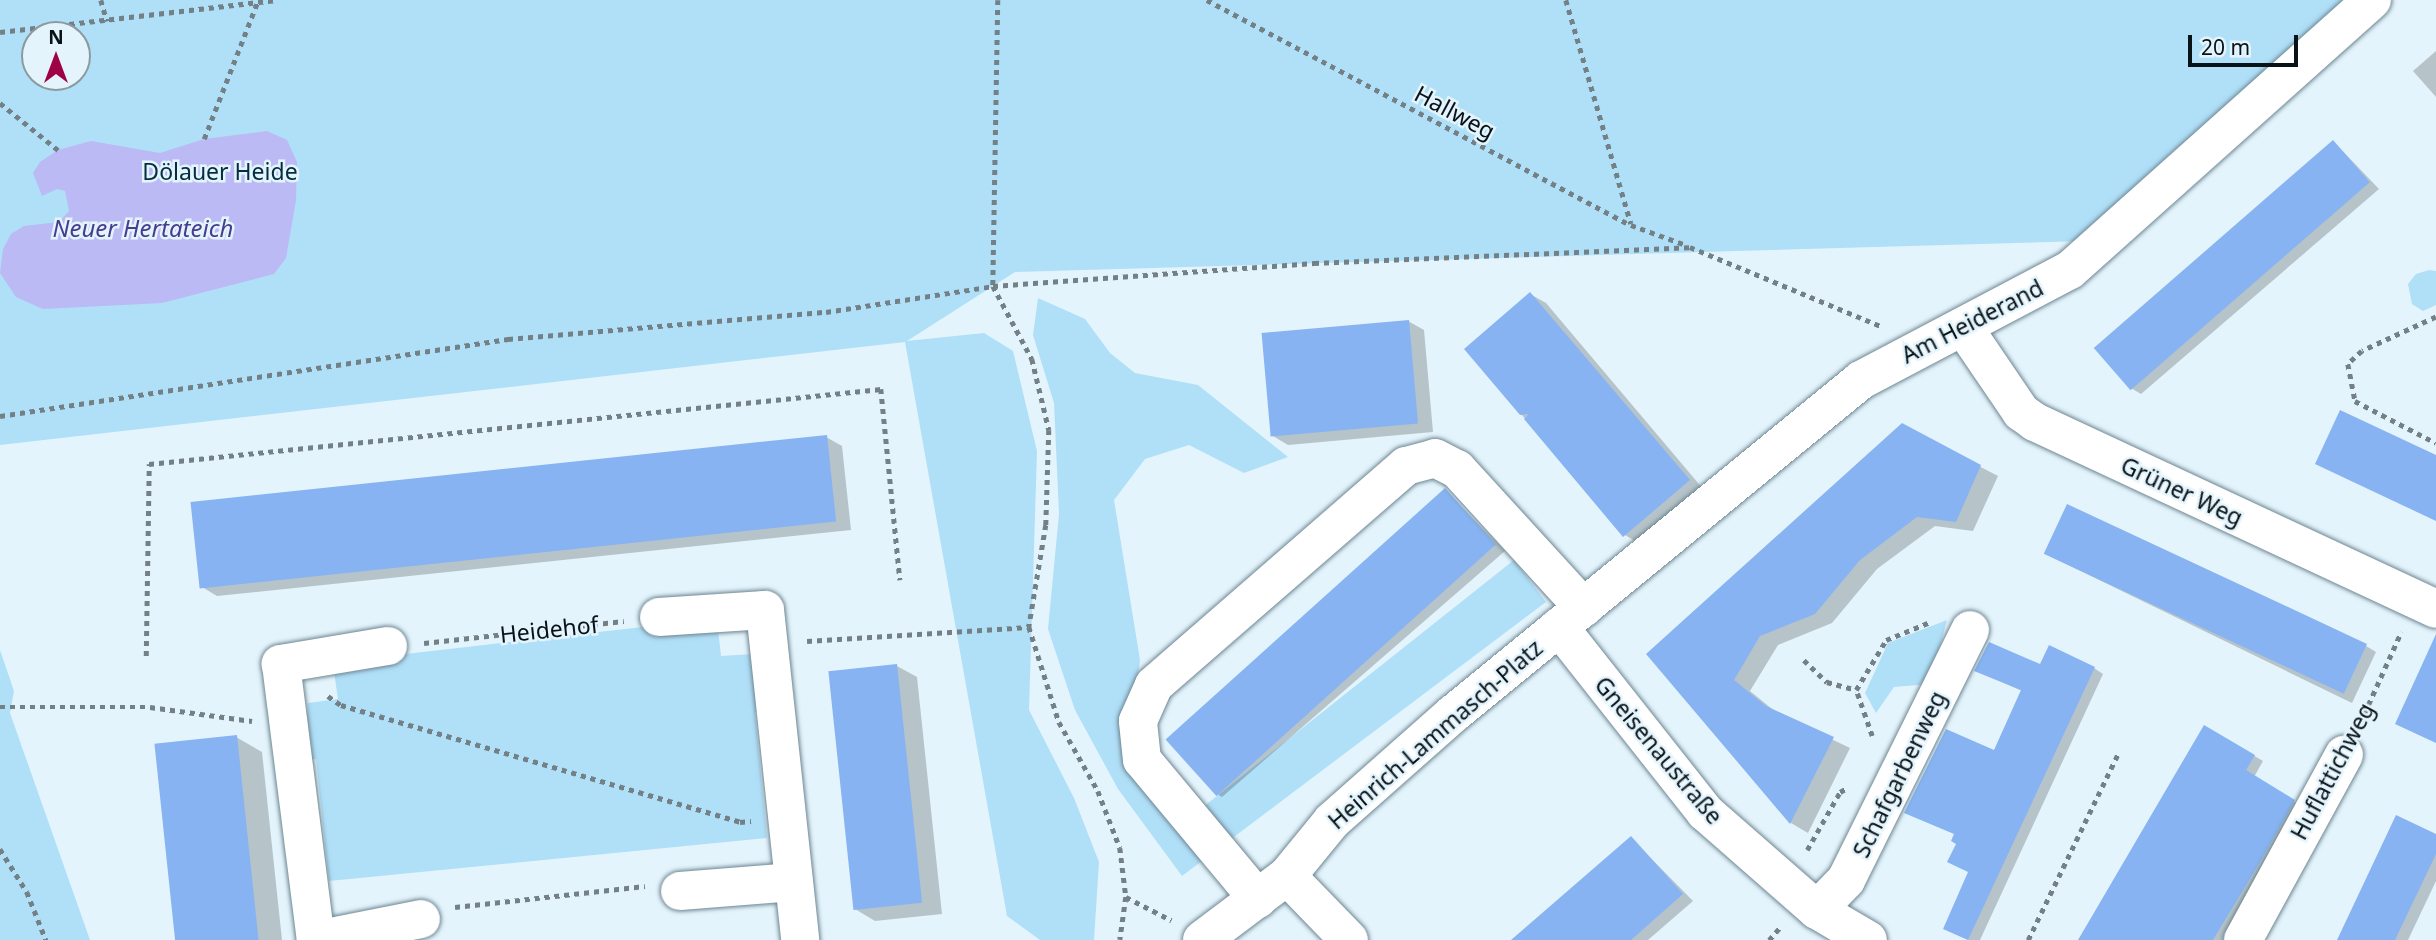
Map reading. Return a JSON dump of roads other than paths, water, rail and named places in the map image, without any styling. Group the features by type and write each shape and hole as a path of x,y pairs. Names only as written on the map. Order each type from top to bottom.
{"street":[{"name":"Am Heiderand","path":"1572,617 1861,380 1923,344 1964,328 2070,270 2372,0"},
{"name":"Grüner Weg","path":"1964,328 2021,412 2035,422 2426,604"},
{"name":"Gneisenaustraße","path":"1349,940 1272,887 1142,760 1138,721 1154,685 1406,466 1435,458 1457,469 1572,617 1705,812 1817,910 1868,940"},
{"path":"659,617 765,610 800,940"},
{"name":"Heinrich-Lammasch-Platz","path":"1204,939 1272,887 1332,821 1572,617"},
{"name":"Schafgarbenweg","path":"1817,910 1846,880 1970,630"},
{"path":"388,646 281,664 316,940 421,919"},
{"name":"Huflattichweg","path":"2243,940 2344,755"},
{"path":"680,891 794,883"}],"water":[{"name":"Neuer Hertateich","path":"267,131 287,140 297,162 296,200 286,258 274,274 162,303 43,309 16,297 0,273 3,249 11,234 24,226 59,222 69,211 65,191 57,189 42,196 33,173 40,162 58,150 91,141 160,153 204,139"}],"park label":[{"name":"Dölauer Heide","path":"220,171"}]}
